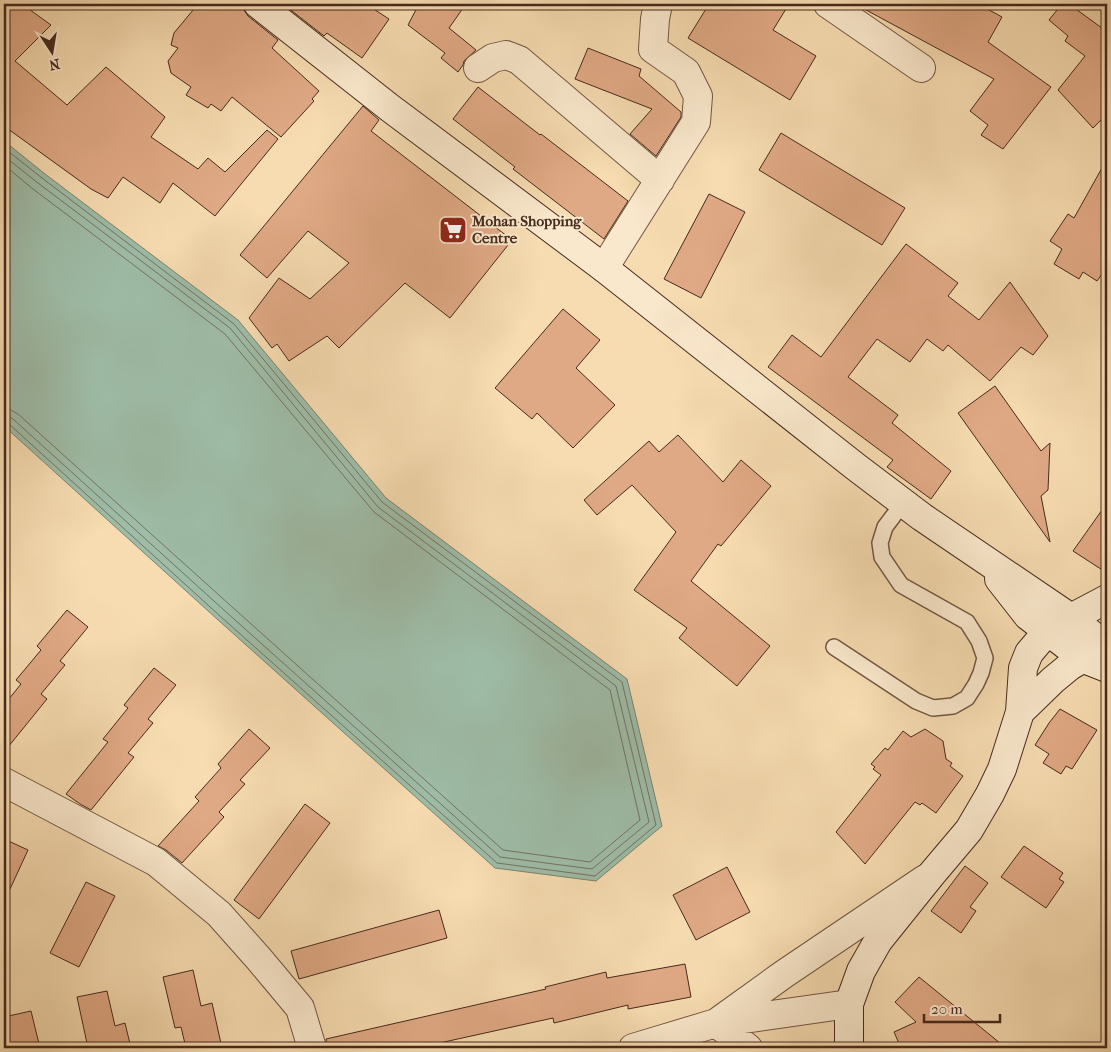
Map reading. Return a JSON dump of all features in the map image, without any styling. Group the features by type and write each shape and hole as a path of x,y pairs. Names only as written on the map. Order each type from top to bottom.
{"main road":[{"path":"258,4 390,108 604,268 856,467 922,517 982,558 1028,616 1060,626 1102,653"},
{"path":"604,268 696,122 698,96 686,72 653,49 658,4"},
{"path":"828,4 921,68"},
{"path":"478,68 493,58 506,55 519,60 660,180"},
{"path":"848,1048 849,1004 861,971 878,941 970,830 1002,769 1020,712 1024,668 1029,653 1040,640 1060,626 1107,599"},
{"path":"1020,712 1070,666 1102,653"},
{"path":"4,782 156,862 219,914 300,1008 312,1048"},
{"path":"716,1023 931,875"},
{"path":"633,1048 716,1023 849,1004"},
{"path":"716,1023 748,1048"}],"lane":[{"path":"834,647 916,701 933,708 953,706 968,698 976,684 981,673 984,658 979,641 967,622 901,585 882,557 880,543 885,527 903,502"}],"water":[{"path":"4,141 238,320 386,498 627,679 662,826 596,881 495,868 4,426"}],"building":[{"path":"4,4 22,4 51,25 15,61 67,105 106,67 165,117 151,137 198,169 208,158 225,172 267,130 278,139 215,216 173,183 160,203 123,177 108,198 91,189 4,126"},
{"path":"198,4 243,4 248,16 278,40 272,48 319,91 312,99 314,101 281,137 232,97 221,111 211,104 208,108 186,95 191,87 171,73 168,61 178,48 171,45 174,33"},
{"path":"283,4 366,4 389,19 362,58 327,33 324,36"},
{"path":"419,4 466,4 449,28 476,50 464,61 458,72 441,58 445,53 408,25"},
{"path":"709,4 789,4 773,30 816,56 790,100 688,38"},
{"path":"855,4 978,4 1002,17 988,42 1051,87 1003,149 981,135 988,125 970,111 994,79"},
{"path":"1062,4 1069,4 1106,31 1107,29 1107,114 1093,128 1058,90 1085,56 1065,41 1068,36 1049,20"},
{"path":"588,48 641,69 639,76 681,112 681,117 656,156 630,134 652,109 575,79"},
{"path":"478,87 628,201 604,239 513,169 515,167 453,119"},
{"path":"363,106 379,120 371,131 512,240 450,318 405,283 339,348 327,336 289,361 277,344 272,348 249,318 279,278 310,299 349,263 308,231 267,278 240,255"},
{"path":"781,133 905,208 882,245 759,170"},
{"path":"1107,159 1107,267 1097,281 1083,272 1079,279 1054,264 1062,249 1050,241 1068,214 1074,218"},
{"path":"709,194 745,212 701,298 664,279"},
{"path":"906,244 958,283 948,296 979,320 1010,282 1048,336 1033,355 1021,347 990,381 948,345 943,351 927,339 910,362 877,339 848,377 898,415 892,423 951,471 931,499 887,467 893,460 768,367 792,335 821,357"},
{"path":"563,309 600,340 576,368 615,405 573,448 537,413 532,419 495,388"},
{"path":"995,386 1041,451 1050,443 1048,490 1041,496 1050,542 958,413"},
{"path":"678,435 723,482 741,460 771,486 721,546 718,544 691,581 770,646 737,686 679,638 687,628 634,590 676,532 632,485 597,515 584,500 649,441 659,452"},
{"path":"1107,503 1107,573 1073,551"},
{"path":"67,610 88,627 60,661 65,665 41,694 47,699 4,752 4,705 21,684 16,680 41,650 37,646"},
{"path":"154,668 176,685 148,719 153,723 128,753 134,757 91,810 66,794 108,742 103,739 128,708 124,705"},
{"path":"1060,709 1097,730 1072,769 1066,766 1061,774 1043,763 1049,754 1035,745"},
{"path":"249,729 270,748 240,780 245,784 219,812 224,817 182,863 158,846 199,801 195,797 221,768 218,764"},
{"path":"925,729 943,741 946,759 952,763 950,766 963,776 936,813 922,803 920,805 915,802 865,864 836,832 881,775 873,769 875,767 871,764 885,748 888,750 903,731 911,737"},
{"path":"305,804 330,823 259,919 234,900"},
{"path":"4,839 28,850 4,902"},
{"path":"1024,846 1063,873 1059,879 1064,882 1046,908 1001,877"},
{"path":"965,866 988,883 970,907 976,911 961,933 931,911"},
{"path":"727,867 750,912 696,940 673,895"},
{"path":"86,882 115,896 79,967 50,953"},
{"path":"439,910 447,938 299,979 291,951"},
{"path":"685,964 691,997 628,1009 628,1005 554,1023 553,1018 417,1048 327,1048 326,1039 546,989 545,987 606,972 607,978"},
{"path":"193,970 201,1006 212,1003 222,1048 186,1048 181,1027 175,1028 163,977"},
{"path":"919,977 1006,1048 901,1048 894,1032 916,1022 895,1002"},
{"path":"107,991 115,1026 125,1023 131,1048 88,1048 77,997"},
{"path":"31,1011 40,1048 8,1048 4,1030 4,1017"}],"place":[{"name":"Mohan Shopping Centre","path":"453,230"}]}
